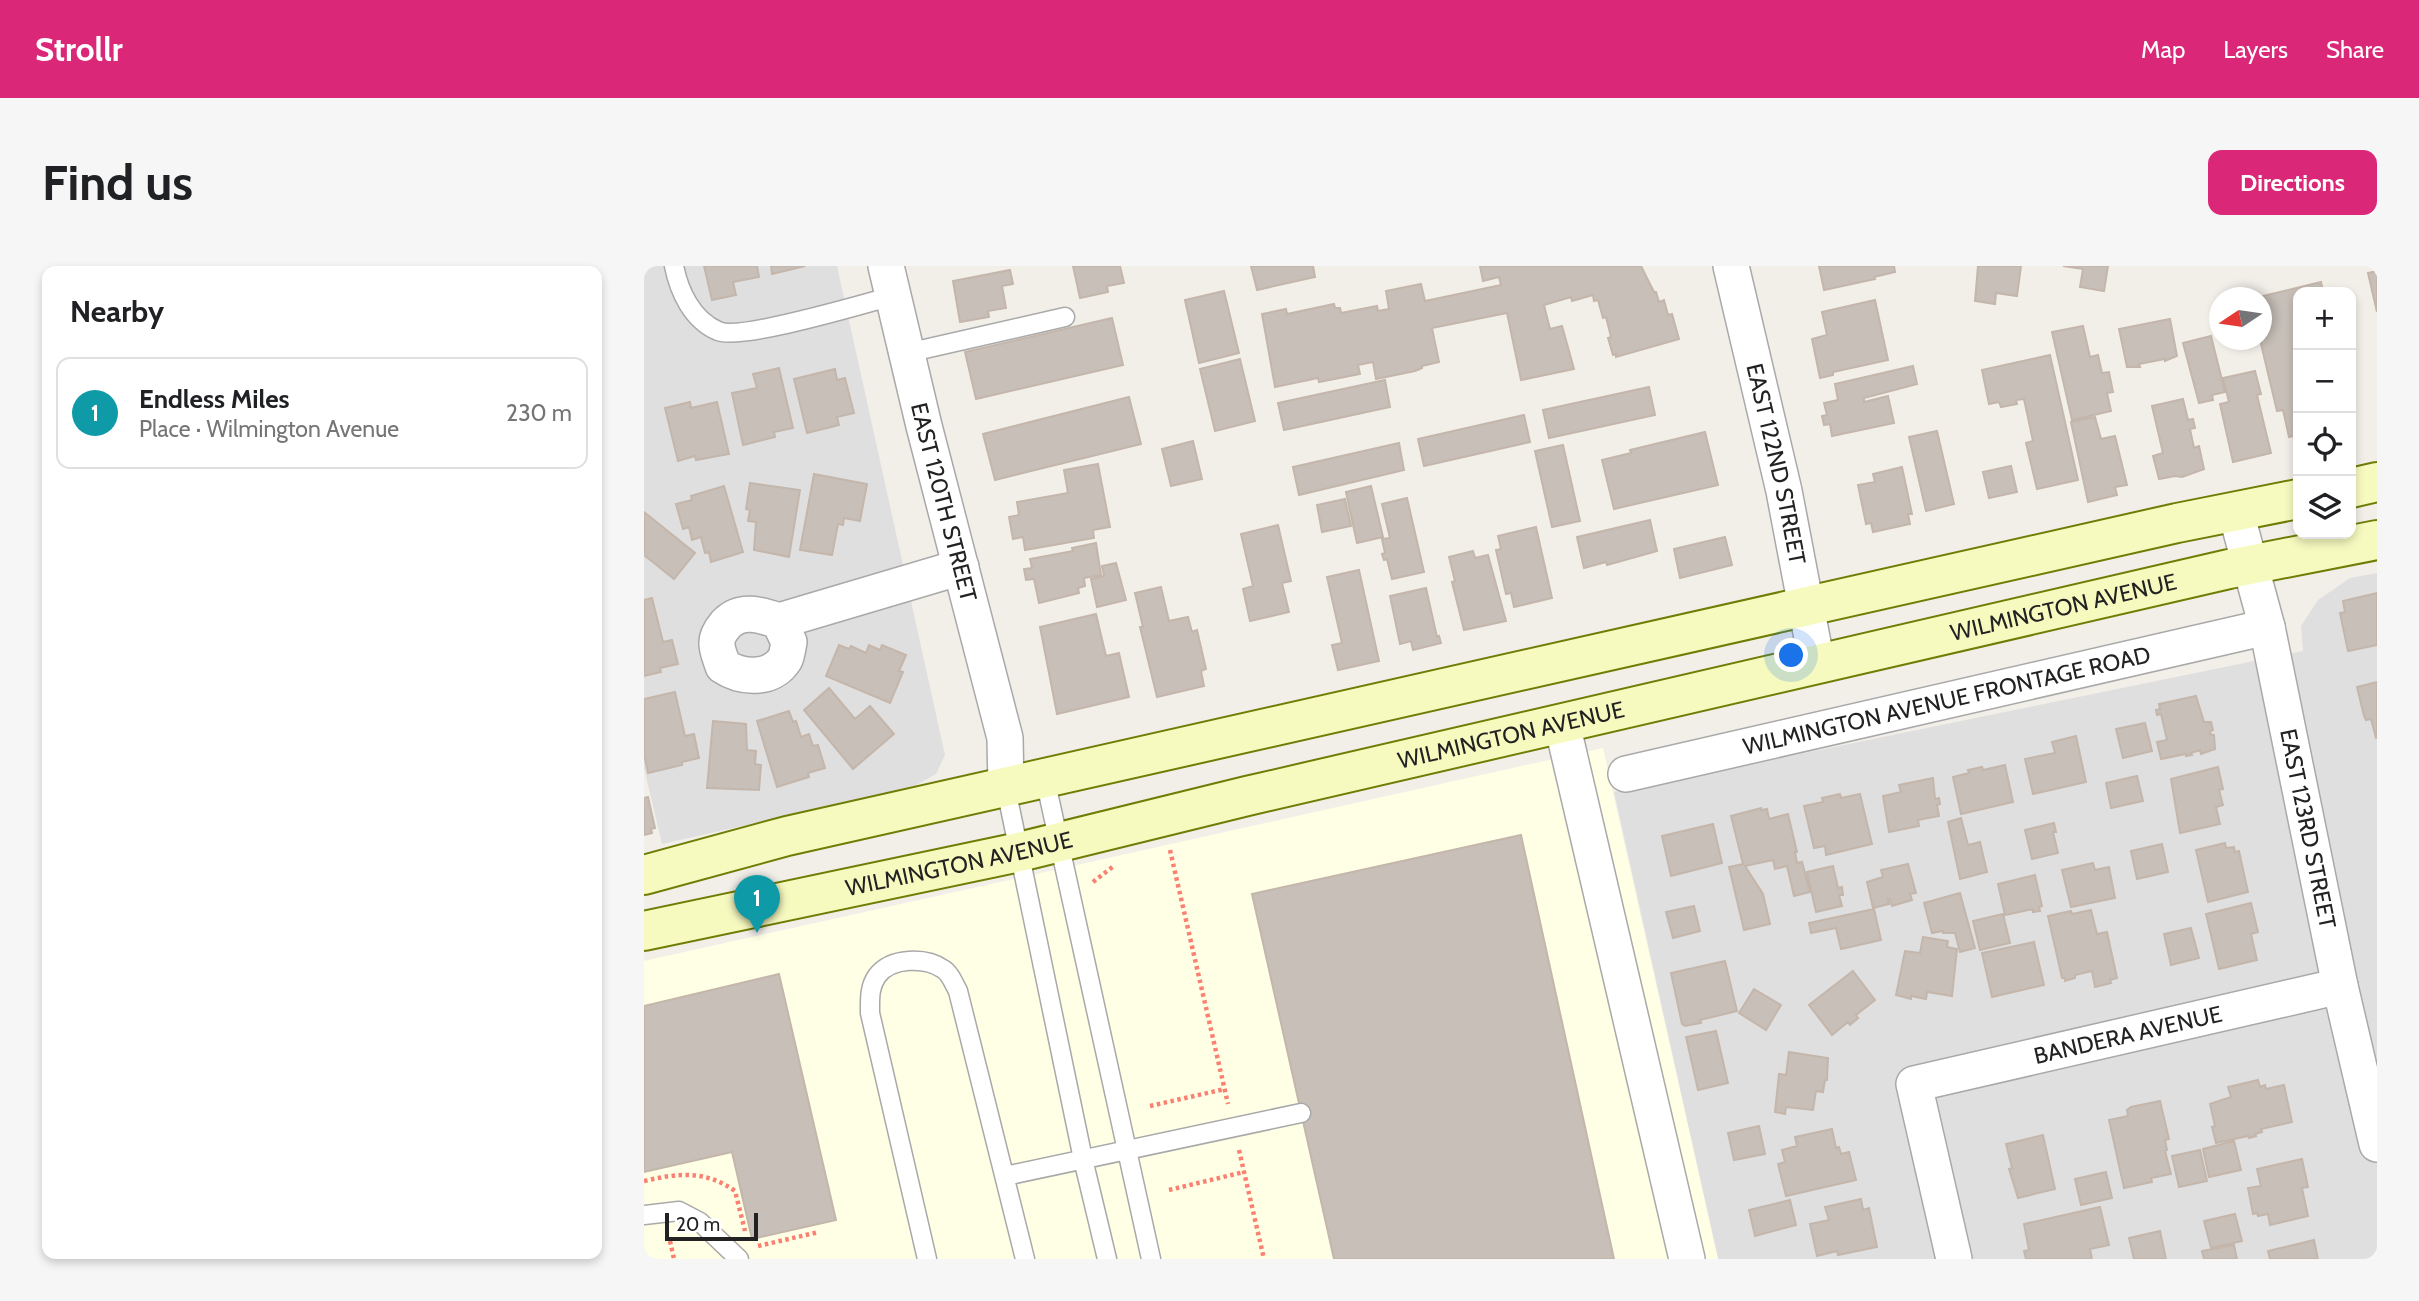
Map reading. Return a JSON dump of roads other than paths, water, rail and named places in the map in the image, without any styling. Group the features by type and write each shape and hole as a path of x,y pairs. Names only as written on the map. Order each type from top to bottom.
{"main road":[{"path":"2356,487 2377,482"},
{"path":"644,875 787,836 1006,789 1262,728 2177,523 2293,500"},
{"name":"WILMINGTON AVENUE","path":"644,931 1019,852 1247,796 1817,664 2249,565 2377,540"}],"street":[{"name":"EAST 122ND STREET","path":"1731,266 1784,492 1817,664"},
{"name":"EAST 120TH STREET","path":"890,281 1005,738 1006,789"},
{"name":"EAST 123RD STREET","path":"2236,513 2267,628 2340,986 2377,1144"},
{"path":"779,621 961,567"},
{"name":"WILMINGTON AVENUE FRONTAGE ROAD","path":"1626,774 2267,628"},
{"path":"1562,724 1687,1259"},
{"name":"EAST 120TH STREET","path":"1005,738 1045,779"},
{"name":"BANDERA AVENUE","path":"1954,1259 1914,1084 2340,986"}],"lane":[{"path":"674,266 679,288 696,315 719,332 757,331 890,281"},
{"path":"907,353 1065,317"},
{"path":"1045,779 1151,1259"},
{"path":"1006,789 1083,1159 1107,1259"},
{"path":"927,1259 870,1013 870,993 878,974 897,964 924,960 946,970 958,991 1025,1259"},
{"path":"1005,1176 1301,1113"},
{"path":"644,1215 679,1211 700,1222 744,1253"}],"place":[{"name":"Endless Miles","path":"757,933"}]}
